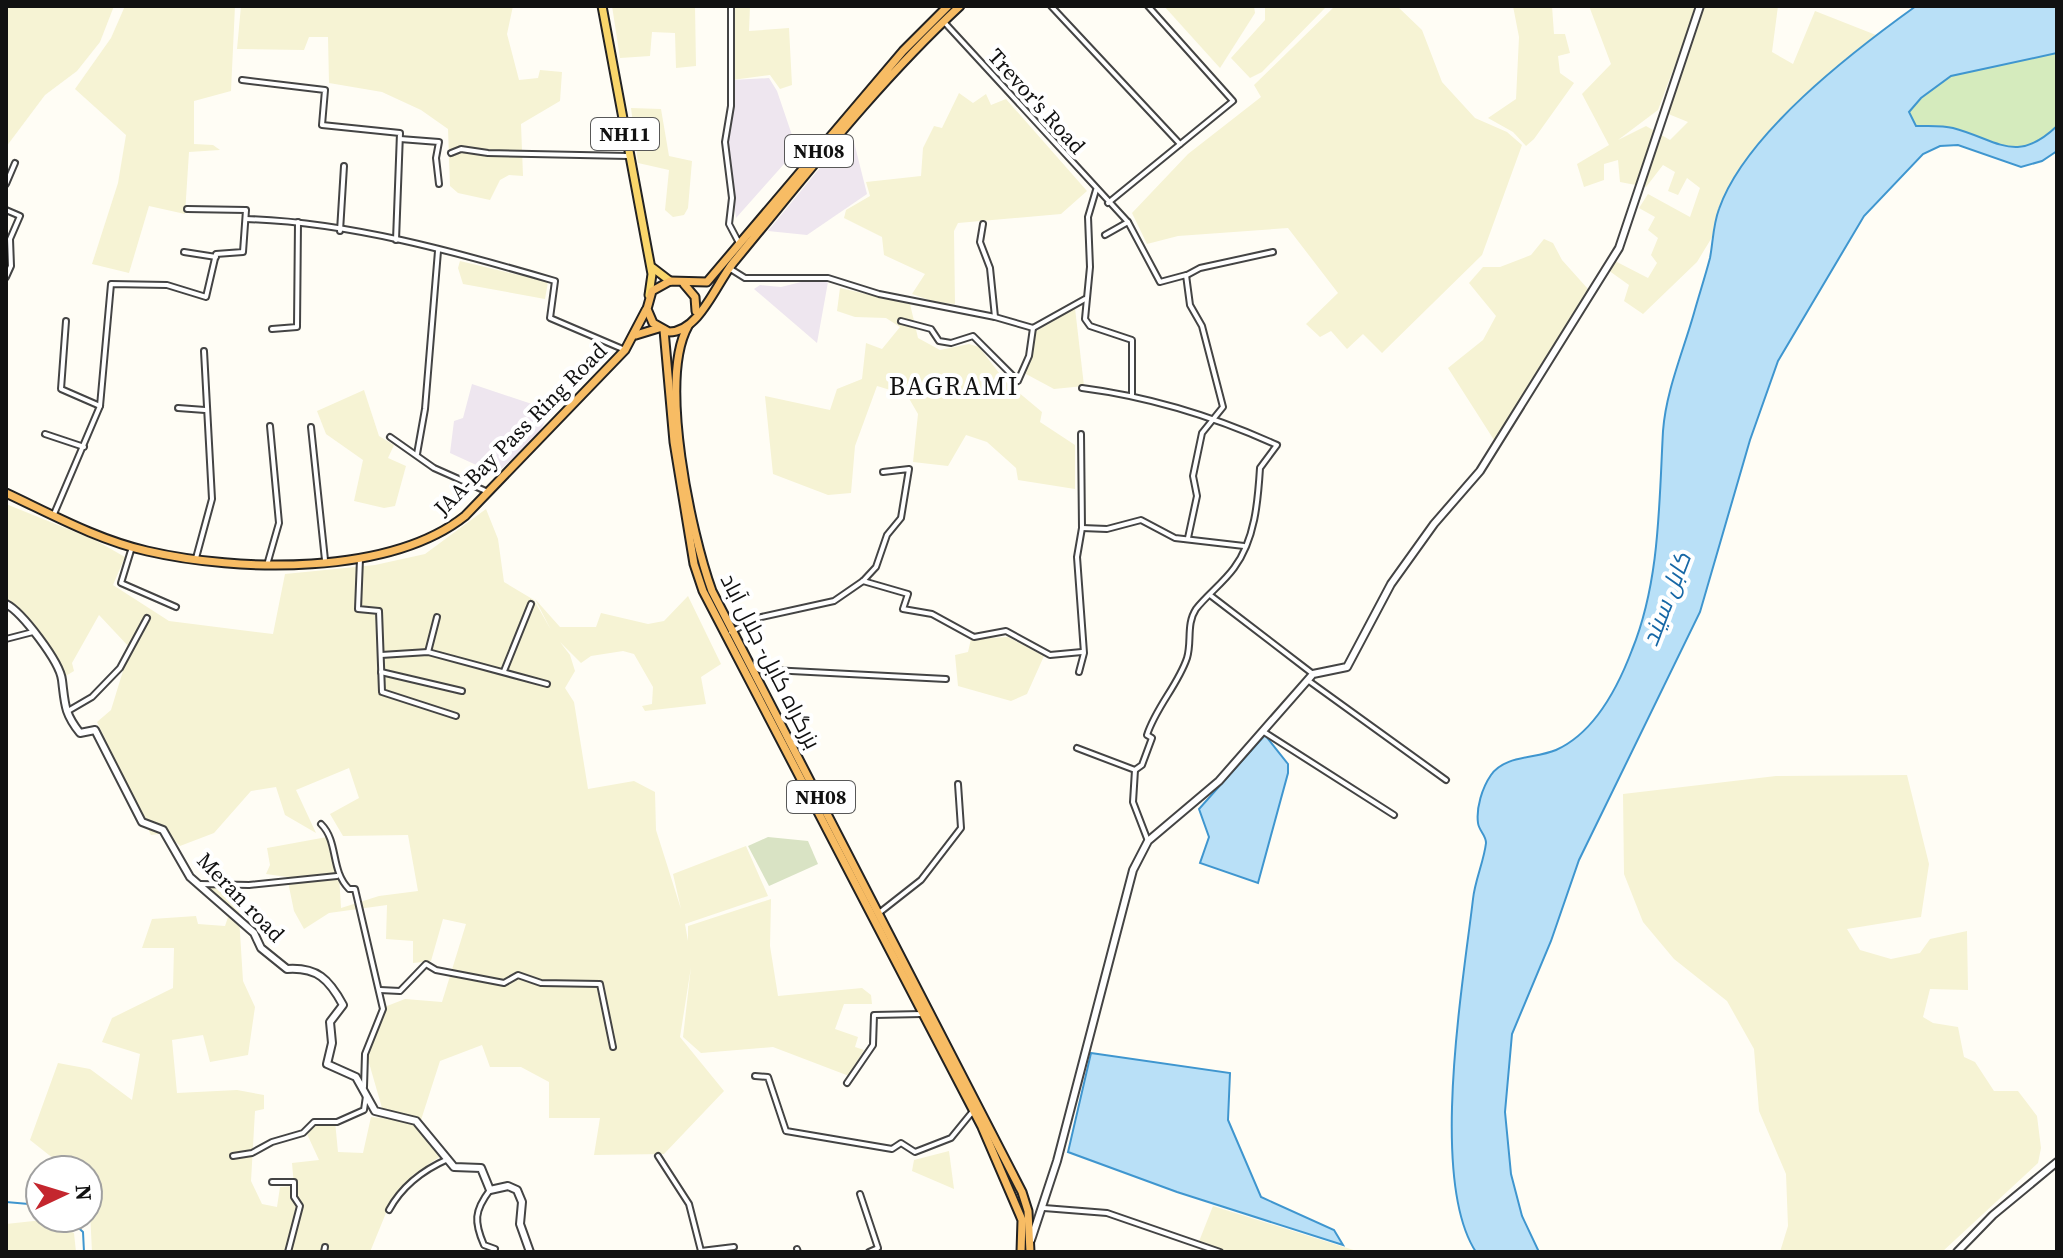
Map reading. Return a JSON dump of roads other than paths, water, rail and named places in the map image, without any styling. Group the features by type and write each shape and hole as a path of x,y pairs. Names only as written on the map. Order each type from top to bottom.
{"highway":[{"name":"NH08","path":"684,284 707,282 903,51 948,6"},
{"name":"بزرگراه کابل- جلال آباد","path":"677,442 675,373 679,346 690,323 729,268 884,81 960,6"},
{"path":"636,335 661,329 675,332 690,323 697,305 684,284 670,281 657,286 649,296 647,309"},
{"name":"بزرگراه کابل- جلال آباد","path":"647,309 661,329 677,442 705,572 729,633 1028,1211 1030,1252"},
{"name":"JAA-Bay Pass Ring Road","path":"6,493 53,516 132,547 196,559 267,565 393,553 435,537 465,516 625,350 636,335 647,309"},
{"name":"بزرگراه کابل- جلال آباد","path":"729,633 753,669 835,835"},
{"name":"بزرگراه کابل- جلال آباد","path":"916,993 922,1014 998,1154 1022,1220 1021,1252"}],"main road":[{"name":"NH11","path":"602,6 649,262 649,296"},
{"path":"649,262 670,281"}],"street":[{"path":"731,6 731,106 725,142 732,198 729,224 740,245"},
{"path":"1051,6 1180,144"},
{"path":"1108,203 1233,101 1148,6"},
{"path":"1031,1240 1043,1210 1133,870 1148,841 1208,791 1311,677 1347,667 1391,584 1434,524 1480,471 1619,248 1700,6"},
{"name":"Trevor's Road","path":"944,21 1128,222 1160,282 1186,275"},
{"path":"242,80 324,89 322,125 400,133 396,240"},
{"path":"400,139 439,142 436,158 439,184"},
{"path":"451,153 461,149 488,153 628,156"},
{"path":"6,184 15,163"},
{"path":"340,231 344,166"},
{"path":"1096,190 1088,217 1090,267 1085,299 1087,323 1134,343 1132,395"},
{"path":"184,252 216,257 242,254 246,219 245,209 187,209"},
{"path":"6,210 20,216 10,239 11,266 6,277"},
{"path":"246,219 298,222 396,240 555,281 550,318 625,350"},
{"path":"272,329 297,327 298,222"},
{"path":"1105,235 1128,222"},
{"path":"983,224 980,242 990,268 995,317"},
{"path":"417,454 425,409 438,251"},
{"path":"1188,538 1197,496 1193,476 1202,433 1223,407 1202,326 1190,305 1186,275 1221,263 1273,252"},
{"path":"53,516 100,406 111,284 167,285 206,297 216,257"},
{"path":"729,268 745,278 828,278 879,294 995,317 1033,328 1085,299"},
{"path":"66,321 61,389 100,406"},
{"path":"901,321 931,329 939,341 951,343 973,336 1018,381 1029,356 1033,328"},
{"path":"196,559 212,499 204,351"},
{"path":"1082,388 1132,395 1216,418 1277,445 1260,468 1262,488 1236,566 1195,610 1190,623 1187,657 1152,718 1147,735 1152,738 1142,765 1135,770"},
{"path":"178,408 205,410"},
{"path":"267,565 279,523 270,426"},
{"path":"311,427 325,560"},
{"path":"45,434 84,447"},
{"path":"1079,672 1082,652 1077,557 1082,528 1081,434"},
{"path":"390,437 434,468 488,492"},
{"path":"729,633 757,618 834,601 863,581 876,567 887,535 901,518 909,469 883,472"},
{"path":"1082,528 1107,529 1141,520 1175,538 1244,546"},
{"path":"132,547 121,583 176,607"},
{"path":"360,556 358,607 360,610 374,608 379,611 384,694 456,716"},
{"path":"863,581 908,594 903,609 932,614 974,637 1006,631 1050,655 1082,652"},
{"path":"1210,595 1446,780"},
{"path":"6,604 33,632 62,680 61,697 66,712 92,697 120,668 147,618"},
{"path":"504,671 531,604"},
{"path":"428,652 437,617"},
{"path":"6,639 33,632"},
{"path":"381,655 428,652 547,684"},
{"path":"753,669 946,679"},
{"path":"381,672 462,691"},
{"name":"Meran road","path":"66,712 79,732 95,730 142,822 163,830 190,877 287,969 306,968 327,979 343,1005 330,1022 332,1043 326,1061 356,1077 366,1089 375,1111 416,1121 448,1159"},
{"path":"1264,732 1394,815"},
{"path":"1077,748 1135,770"},
{"path":"1135,770 1133,802 1148,841"},
{"path":"874,910 921,880 961,828 958,784"},
{"path":"233,1156 252,1153 272,1142 303,1133 314,1122 337,1122 352,1112 363,1111 365,1054 383,1009 355,889 349,889 337,876 330,833 321,824"},
{"path":"199,884 249,885 337,876"},
{"path":"380,990 400,991 426,964 436,970 504,983 521,975 541,983 600,984 604,987 613,1047"},
{"path":"847,1083 873,1045 874,1015 922,1014"},
{"path":"755,1076 768,1077 786,1131 892,1149 901,1143 915,1152 951,1138 973,1111"},
{"path":"658,1156 689,1204 700,1252 734,1247"},
{"path":"389,1210 397,1194 427,1168 448,1159 458,1168 481,1168 490,1190"},
{"path":"1957,1252 1993,1215 2057,1162"},
{"path":"272,1182 294,1182 294,1197 300,1206 288,1252"},
{"path":"490,1190 510,1186 521,1195 520,1224 530,1252"},
{"path":"490,1190 475,1218 484,1245 495,1249"},
{"path":"860,1194 878,1248 869,1252"},
{"path":"1028,1211 1107,1213 1220,1252"}],"water":[{"name":"کابل سيند","path":"1916,6 2057,6 2057,53 1951,76 1921,98 1909,112 1916,126 1949,127 2006,146 2030,144 2057,126 2057,151 2042,161 2021,167 1958,145 1940,146 1923,154 1864,216 1778,361 1750,440 1700,612 1579,860 1551,941 1512,1034 1505,1112 1511,1174 1522,1216 1539,1252 1476,1252 1462,1220 1454,1179 1452,1132 1457,1029 1474,892 1486,843 1478,823 1482,792 1491,775 1504,764 1556,750 1582,732 1603,708 1626,664 1641,624 1653,570 1668,401 1710,258 1717,215 1732,181 1752,152 1803,97"},
{"path":"1265,735 1288,764 1288,773 1258,883 1200,863 1209,837 1199,809"},
{"path":"1091,1053 1230,1073 1228,1120 1261,1197 1334,1230 1343,1245 1177,1192 1068,1152"}],"waterway":[{"path":"6,1202 24,1204"},
{"path":"83,1234 84,1252"}],"district":[{"name":"BAGRAMI","path":"954,386"}]}
